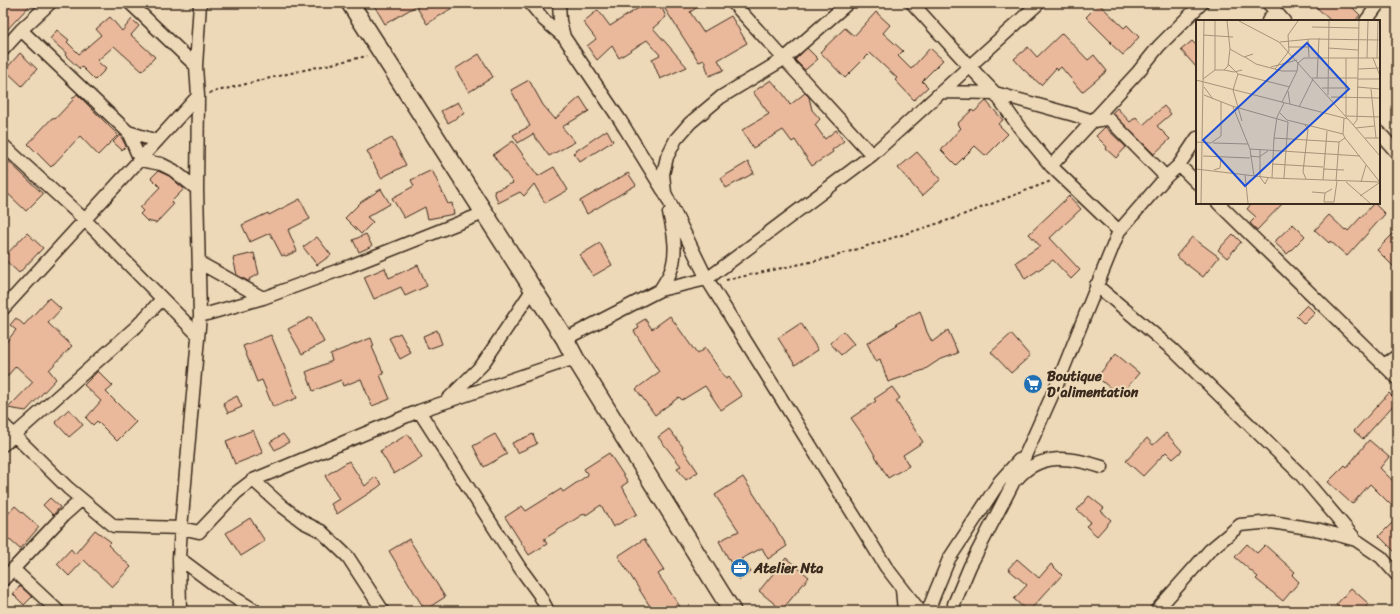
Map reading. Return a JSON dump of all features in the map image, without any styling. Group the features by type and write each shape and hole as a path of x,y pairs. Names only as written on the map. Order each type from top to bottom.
{"main road":[{"path":"350,3 565,339 575,358 732,611"}],"street":[{"path":"3,50 21,30 50,3"},
{"path":"130,3 196,66"},
{"path":"180,611 179,558 181,528 200,316 200,263 197,189 198,96 196,66 200,3"},
{"path":"530,3 544,20 564,38 620,120 665,193 707,279 886,567 920,611"},
{"path":"559,3 560,21 564,38"},
{"path":"733,3 872,156"},
{"path":"660,290 670,273 674,254 674,231 665,193 663,174 667,157 676,139 685,128 721,97 784,59 848,3"},
{"path":"912,3 995,93 1019,127 1051,166 1119,231"},
{"path":"565,339 660,290 707,279 872,156 1039,3"},
{"path":"1051,166 1138,72 1159,46 1202,3"},
{"path":"1367,20 1379,3"},
{"path":"1268,20 1271,7"},
{"path":"1271,7 1283,20"},
{"path":"21,30 128,132 140,160"},
{"path":"942,92 995,93 1074,115 1093,122 1106,119 1110,120 1166,177"},
{"path":"3,309 198,96"},
{"path":"128,132 157,141"},
{"path":"1380,133 1397,153"},
{"path":"954,611 954,604 970,566 1012,485 1058,382 1119,231 1166,177 1179,166 1196,140"},
{"path":"3,145 84,220 198,335"},
{"path":"140,160 161,164 173,170 197,189"},
{"path":"1179,166 1196,182"},
{"path":"1219,204 1397,378"},
{"path":"200,316 263,298 350,266 484,213"},
{"path":"200,263 263,298"},
{"path":"1096,285 1173,350 1295,469 1356,540 1381,557 1397,575"},
{"path":"444,403 482,365 533,289"},
{"path":"3,446 137,326 162,299"},
{"path":"1384,365 1397,356"},
{"path":"3,424 81,500 114,526 181,528 199,532 236,493 253,480 419,411 575,358"},
{"path":"419,411 520,568 539,594 548,611"},
{"path":"928,611 949,559 1000,481 1025,454"},
{"path":"1012,485 1031,466 1051,460 1069,458 1102,467"},
{"path":"253,480 282,506 304,522 321,531 348,557 383,611"},
{"path":"3,580 62,516 81,500"},
{"path":"1156,611 1210,550 1240,525 1272,522 1320,530 1356,540"},
{"path":"179,558 219,588 256,611"},
{"path":"13,569 58,611"},
{"path":"902,589 904,611"}],"path":[{"path":"198,96 291,73 382,53"},
{"path":"707,279 728,280 830,258 952,219 1063,177"}],"building":[{"path":"3,3 32,3 3,34"},
{"path":"382,3 460,3 427,24 416,6 385,24 375,7"},
{"path":"637,3 660,3 666,17 653,28 687,67 660,79 652,59 660,55 647,40 619,58 612,46 597,60 587,46 596,39 583,22 598,10 610,26 640,7"},
{"path":"675,3 704,3 690,12 703,32 731,16 747,43 718,60 724,70 709,76 704,60 699,62 665,9"},
{"path":"1312,3 1348,3 1360,15 1356,20 1330,20"},
{"path":"1099,4 1124,28 1127,25 1139,37 1123,55 1086,17"},
{"path":"876,12 890,25 883,33 903,51 898,56 911,69 930,48 943,60 922,81 928,87 914,100 895,80 897,78 870,53 845,78 820,52 845,28 854,36"},
{"path":"110,17 122,31 132,19 139,26 131,35 155,57 142,71 114,46 97,61 106,69 95,80 82,67 80,69 65,55 66,53 50,39 57,30 69,40 67,42 79,54 101,35 96,29"},
{"path":"1062,33 1088,60 1094,55 1107,71 1082,92 1061,67 1058,70 1056,68 1041,85 1014,59 1028,47 1037,57"},
{"path":"1192,41 1196,45 1196,67 1181,50"},
{"path":"807,48 818,59 805,70 795,60"},
{"path":"20,53 37,69 22,86 5,70"},
{"path":"479,54 493,77 469,92 455,69"},
{"path":"529,80 543,105 555,119 580,97 589,111 562,127 575,142 549,156 533,134 518,143 513,135 530,126 511,90"},
{"path":"771,80 784,95 790,105 805,93 809,97 812,110 820,119 815,125 825,139 836,130 844,141 832,150 833,152 812,166 795,140 792,142 783,130 753,148 742,130 769,114 753,92"},
{"path":"77,94 118,135 98,155 80,136 51,167 28,144 52,118 55,119"},
{"path":"986,101 1003,120 998,124 1008,134 986,156 975,146 956,165 941,150 961,128 957,124 972,110 974,112"},
{"path":"458,102 465,113 448,123 441,111"},
{"path":"1164,106 1171,114 1157,126 1170,139 1154,154 1112,113 1117,108 1130,122 1136,117 1143,125"},
{"path":"1105,127 1126,147 1116,158 1106,149 1107,147 1096,136"},
{"path":"607,130 613,141 580,162 573,153"},
{"path":"120,135 126,146 122,150 113,142"},
{"path":"392,138 406,165 381,178 367,151"},
{"path":"513,141 538,176 554,167 568,190 545,203 534,184 524,196 520,192 498,203 494,191 513,183 493,155"},
{"path":"917,152 941,179 922,196 898,168"},
{"path":"3,156 43,194 26,211 3,189"},
{"path":"748,162 754,173 726,188 721,178"},
{"path":"432,170 448,204 452,203 454,214 428,219 425,207 404,218 392,198 414,186 411,180"},
{"path":"158,171 169,176 184,189 171,202 173,205 156,223 147,221 140,214 143,211 140,208 160,187 151,178"},
{"path":"628,173 636,185 587,214 580,201"},
{"path":"381,189 390,204 367,217 373,222 361,234 345,218 361,202"},
{"path":"1069,196 1081,209 1050,238 1080,270 1071,279 1053,260 1025,279 1016,262 1040,246 1029,234"},
{"path":"300,199 310,219 288,230 297,251 286,256 282,256 270,233 250,242 242,225 268,213 269,215"},
{"path":"1251,204 1282,204 1257,230 1250,223 1256,217 1247,209"},
{"path":"1373,204 1375,204 1385,214 1347,256 1330,241 1329,243 1315,230 1329,215 1348,231"},
{"path":"1293,224 1305,236 1287,254 1274,242"},
{"path":"1397,230 1397,270 1377,250"},
{"path":"27,233 43,248 19,273 3,258"},
{"path":"366,234 372,246 359,252 353,240"},
{"path":"1233,234 1241,242 1227,258 1218,250"},
{"path":"317,237 331,255 317,265 303,247"},
{"path":"1192,237 1219,257 1203,277 1176,256"},
{"path":"600,243 612,265 593,276 580,255"},
{"path":"254,253 259,274 248,281 237,275 233,258"},
{"path":"418,265 427,286 405,296 401,287 374,299 364,277 385,268 389,278"},
{"path":"49,298 61,309 48,323 72,346 49,370 56,379 26,411 8,408 33,382 16,366 3,381 3,346 16,330 10,325 16,318 24,325"},
{"path":"1307,305 1315,313 1304,324 1296,316"},
{"path":"920,311 932,342 948,330 958,353 939,360 924,370 888,382 880,359 876,361 867,343 897,325 896,324"},
{"path":"670,316 697,354 705,348 726,379 729,377 742,396 721,410 705,386 682,400 679,397 655,415 636,389 659,372 634,331 639,328 637,324 645,319 652,329"},
{"path":"311,317 324,342 302,354 288,329"},
{"path":"801,323 818,350 795,365 778,338"},
{"path":"437,330 442,344 428,349 423,336"},
{"path":"843,331 854,344 841,355 830,343"},
{"path":"400,333 411,353 400,359 389,338"},
{"path":"1011,334 1030,356 1011,373 991,352"},
{"path":"271,335 297,398 273,407 262,380 257,382 243,346"},
{"path":"371,338 374,346 372,347 384,374 380,375 390,399 372,406 361,379 343,386 341,380 313,391 306,372 332,361 330,354"},
{"path":"1116,354 1139,373 1120,396 1097,377"},
{"path":"98,371 113,386 106,392 136,422 117,441 97,421 93,425 86,418 101,401 84,385"},
{"path":"892,387 900,398 896,401 923,442 903,455 909,466 888,478 863,435 851,418 876,401 874,399"},
{"path":"1389,393 1397,401 1363,439 1354,431"},
{"path":"237,396 242,407 228,413 223,403"},
{"path":"69,409 83,425 69,437 55,422"},
{"path":"669,429 683,447 682,448 698,472 686,480 677,468 681,466 658,437"},
{"path":"253,430 263,453 235,464 226,441"},
{"path":"1166,433 1182,451 1173,459 1166,452 1143,476 1126,461 1147,438 1153,445"},
{"path":"283,434 289,442 275,450 270,442"},
{"path":"408,434 422,457 394,474 380,451"},
{"path":"495,434 507,454 484,467 473,446"},
{"path":"533,434 537,444 517,453 512,443"},
{"path":"1369,440 1389,457 1380,468 1397,485 1397,511 1370,484 1352,504 1328,482 1345,465 1347,467"},
{"path":"609,453 628,482 622,486 637,514 613,527 601,505 586,515 585,513 544,539 547,544 529,555 505,517 522,506 526,511 561,489 563,492 588,475 584,469"},
{"path":"349,461 365,486 375,477 382,484 337,514 331,504 339,499 325,476"},
{"path":"743,477 787,546 768,559 762,548 741,559 751,572 739,580 733,572 735,571 719,541 739,531 715,495"},
{"path":"1089,496 1104,508 1101,511 1111,520 1097,536 1086,526 1091,522 1077,510"},
{"path":"50,498 60,507 53,515 43,505"},
{"path":"15,506 39,527 20,549 3,534 3,519"},
{"path":"250,518 265,541 241,556 226,533"},
{"path":"1397,518 1397,554 1379,536"},
{"path":"95,530 111,542 108,545 131,567 112,587 84,560 69,576 57,564 71,549 75,554"},
{"path":"409,539 445,597 425,610 389,551"},
{"path":"644,539 664,570 658,574 683,611 653,611 618,556"},
{"path":"1247,544 1257,553 1265,545 1295,572 1292,575 1299,582 1283,601 1256,579 1258,577 1235,557"},
{"path":"786,558 809,577 782,610 759,591"},
{"path":"1017,559 1039,578 1051,564 1062,575 1029,611 1027,611 1014,599 1027,585 1008,569"},
{"path":"20,586 32,597 24,605 13,594"},
{"path":"1351,588 1369,604 1362,611 1342,611 1336,605"}],"place":[{"name":"Boutique D'alimentation","path":"1033,384"},
{"name":"Atelier Nta","path":"740,568"}]}
